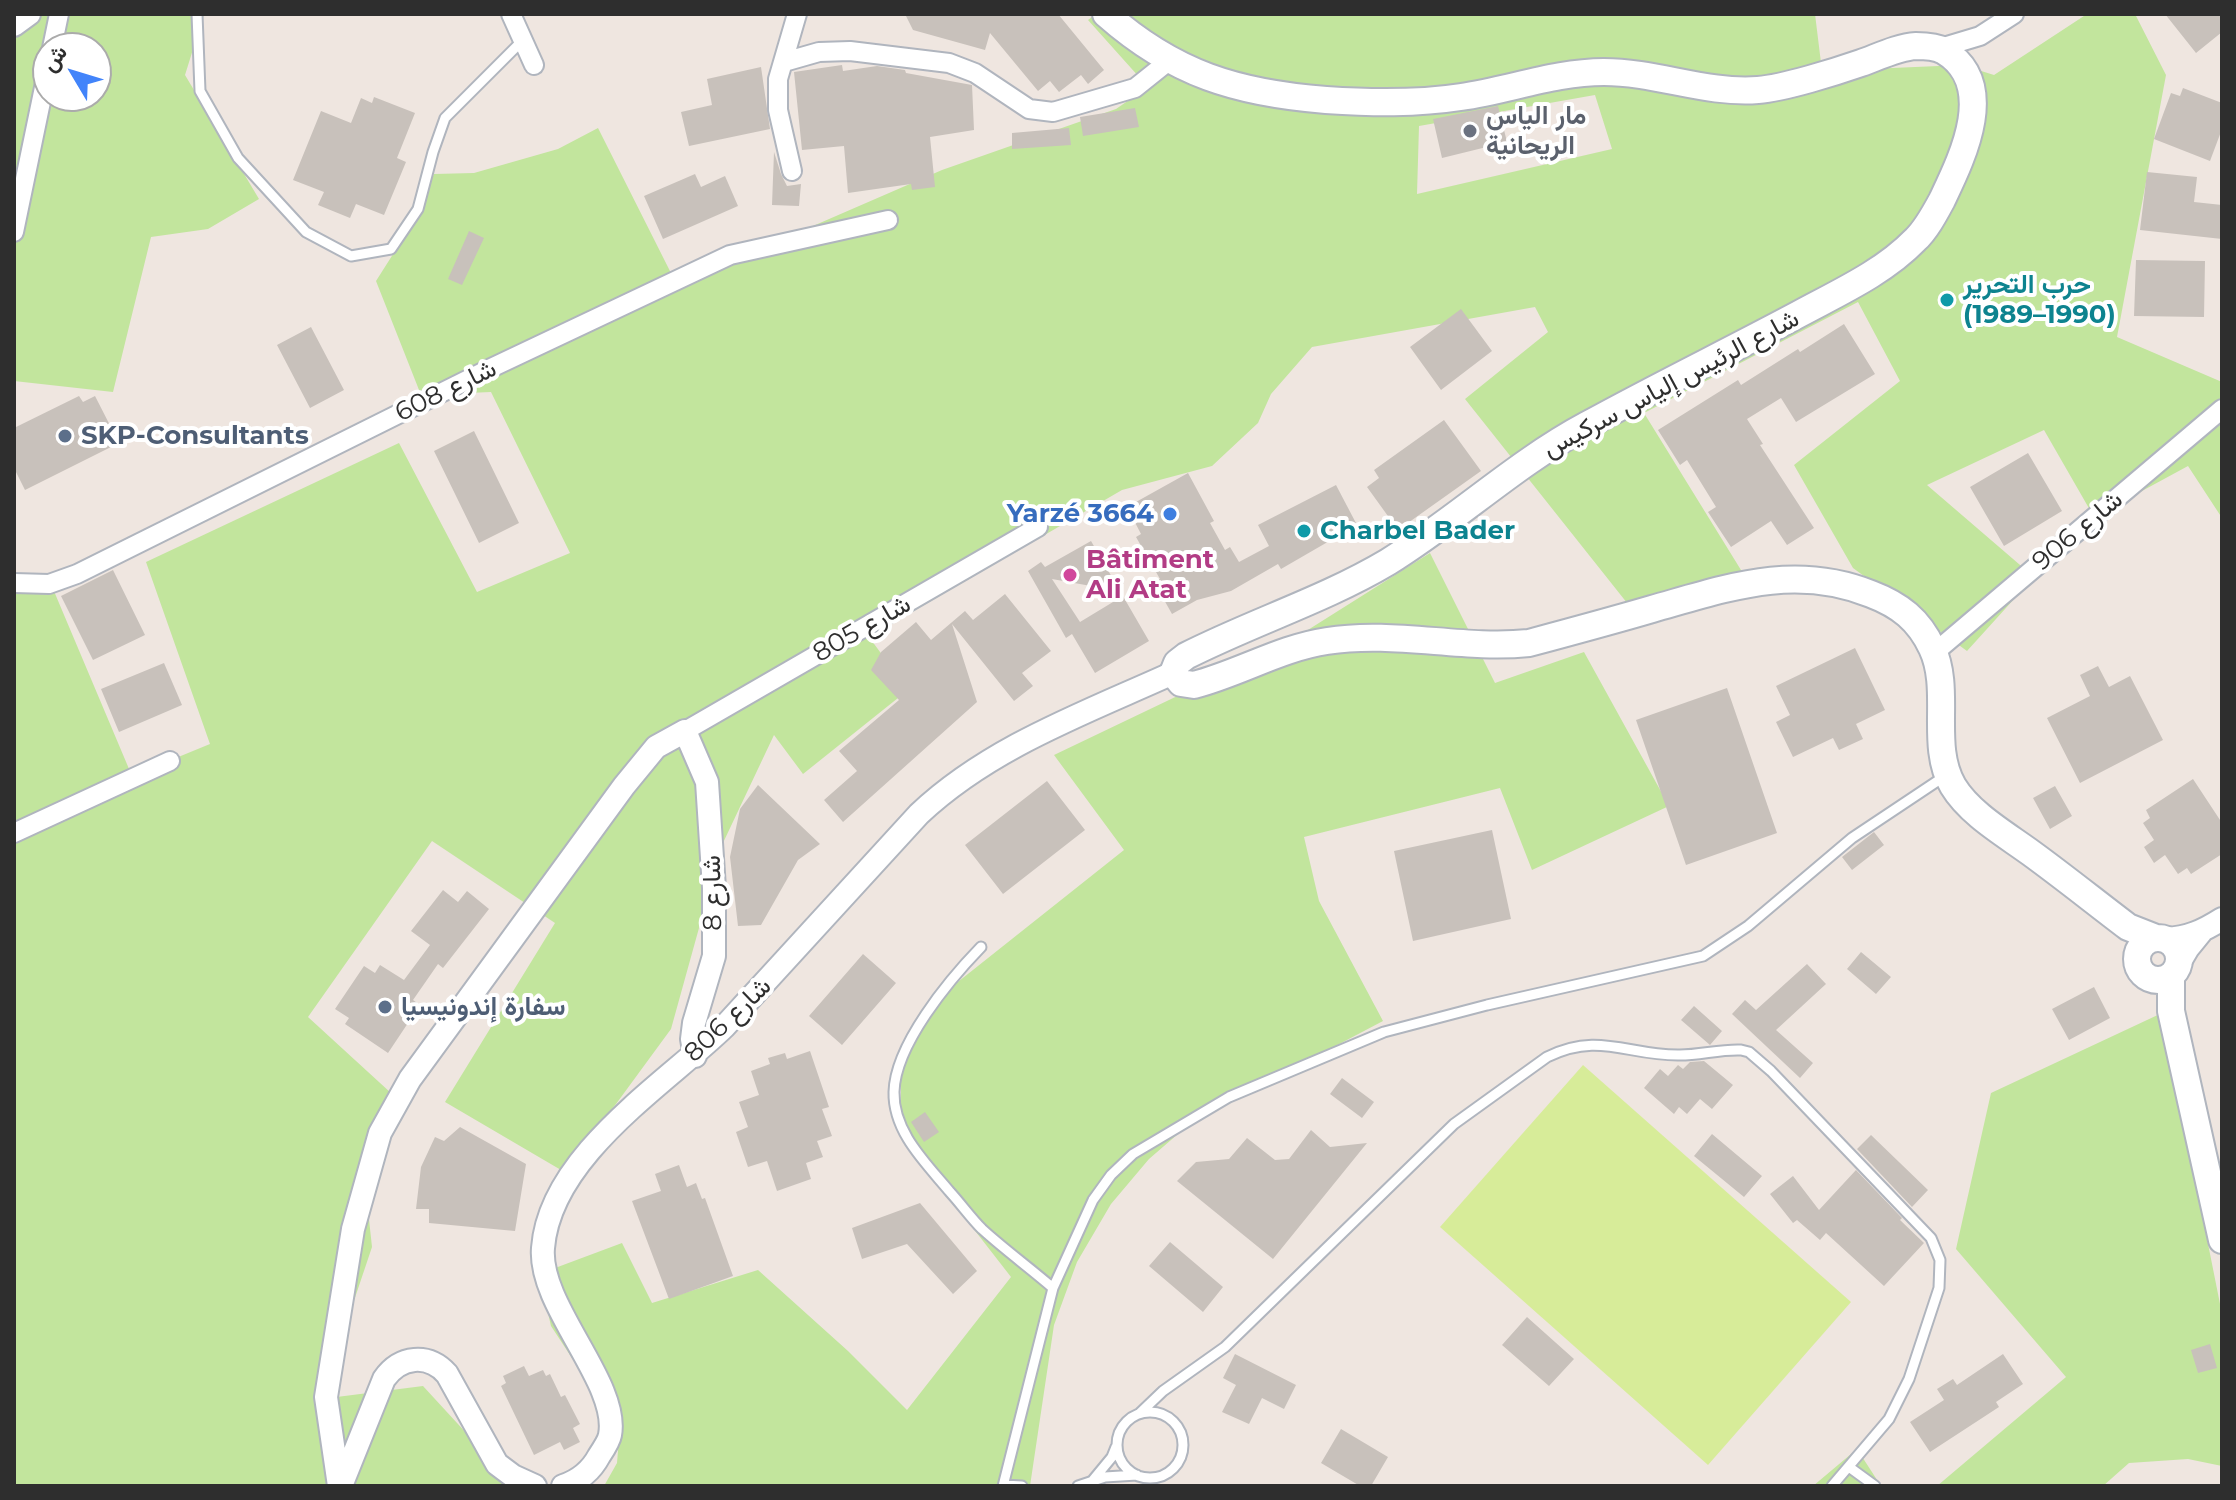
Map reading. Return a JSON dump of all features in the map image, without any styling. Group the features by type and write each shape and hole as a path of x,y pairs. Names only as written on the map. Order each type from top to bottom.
{"main road":[{"path":"1106,14 1133,37 1170,60 1234,86 1276,96 1375,103 1422,102 1558,77 1605,72 1760,90 1916,46 1940,48"},
{"name":"شارع الرئيس إلياس سركيس","path":"1173,673 1177,663 1186,656 1332,592 1372,571 1582,427 1840,292 1880,268 1918,239 1954,173 1974,113 1973,95 1966,78 1957,62 1940,48"},
{"path":"1173,673 1181,683 1194,685 1289,650 1329,640 1418,639 1499,646 1529,643 1744,584 1793,579 1843,583 1900,607 1916,621 1934,653 1941,729 1948,774 1954,788 1981,815 2128,927 2161,939 2177,950 2167,974 2171,1011 2222,1240"},
{"path":"2128,927 2135,939 2140,971 2167,974"},
{"path":"2136,956 2143,944 2161,939"}],"street":[{"path":"14,25 29,14"},
{"path":"511,14 534,65"},
{"path":"792,171 778,110 778,79 797,14"},
{"path":"1940,48 1980,36 2014,14"},
{"path":"784,62 819,52 850,51 949,63 975,73 1029,109 1053,112 1135,88 1170,60"},
{"path":"14,232 39,112"},
{"name":"شارع 608","path":"14,583 49,584 77,574 491,368 730,255 888,220"},
{"name":"شارع 906","path":"1934,653 2222,409"},
{"name":"شارع 805","path":"685,731 1038,527"},
{"name":"شارع 806","path":"563,1486 578,1481 597,1460 610,1436 609,1411 553,1295 542,1251 548,1223 564,1188 589,1152 619,1118 695,1056 945,789 990,760 1048,730 1173,673"},
{"path":"340,1486 326,1397 353,1229 380,1133 410,1079 624,786 656,747 685,731"},
{"name":"شارع 8","path":"685,731 707,782 714,888 714,956 694,1023 692,1039 695,1056"},
{"path":"14,833 170,761"},
{"path":"2167,974 2201,932 2222,919"},
{"path":"2161,939 2201,932"},
{"path":"340,1486 384,1379 395,1366 419,1359 435,1363 447,1374 497,1464 535,1486"}],"lane":[{"path":"197,14 200,91 238,158 306,232 351,256 391,249 418,209 445,118 523,40"},
{"path":"1022,1486 1004,1486 1053,1288 1093,1200 1111,1175 1133,1154 1229,1097 1384,1032 1703,956 1748,926 1852,838 1948,774"},
{"path":"981,947 954,974 913,1035 894,1088 894,1101 898,1118 911,1144 981,1227 1053,1288"},
{"path":"1090,1482 1112,1457 1121,1429 1129,1419 1225,1347 1454,1124 1547,1057 1583,1044 1678,1055 1749,1052 1771,1071 1931,1238 1940,1260 1939,1288 1909,1379 1889,1419 1832,1486"},
{"path":"1163,1391 1163,1414"},
{"path":"1078,1486 1113,1476 1159,1476 1168,1472 1181,1457 1182,1436 1178,1427 1163,1414 1140,1413"},
{"path":"1117,1441 1122,1461 1138,1475"},
{"path":"1849,1467 1875,1486"}],"green space":[{"path":"14,14 204,14 185,75 259,199 208,229 151,237 113,392 14,381"},
{"path":"1096,14 1815,14 1822,71 1962,65 1994,75 2087,14 2135,14 2166,75 2117,337 2222,382 2222,518 2188,466 2094,517 2044,430 1927,485 2034,577 1967,651 1853,568 1794,465 1900,381 1858,302 1644,413 1749,583 1639,618 1465,399 1548,332 1535,307 1312,347 1271,394 1258,423 1212,466 1122,490 869,637 908,690 803,774 774,735 722,845 671,1029 616,1104 561,1170 445,1102 555,923 432,841 308,1017 403,1104 367,1201 372,1247 321,1399 423,1386 515,1486 14,1486 14,575 48,577 132,776 210,744 146,562 399,443 477,592 570,553 491,392 421,395 376,281 409,229 434,174 474,173 558,149 598,128 677,285 942,170 1116,109 1148,87 1088,20","holes":["1595,95 1612,149 1417,194 1419,126"]},
{"path":"1430,553 1495,683 1584,652 1669,806 1532,870 1500,788 1304,837 1319,901 1383,1021 1193,1121 1149,1159 1111,1204 1077,1262 1054,1325 1030,1486 604,1486 617,1463 619,1439 604,1407 551,1326 539,1274 622,1243 652,1303 758,1270 848,1351 907,1410 1011,1277 920,1160 905,1127 901,1110 901,1072 913,1035 949,989 1124,850 1054,755 1284,645"},
{"path":"2162,1013 2222,1314 2222,1466 2188,1459 2129,1463 2103,1486 1937,1486 2066,1377 1956,1249 1991,1093"},
{"path":"1583,1065 1851,1302 1708,1465 1440,1227"},
{"path":"1857,1449 1881,1486 1813,1486"}],"building":[{"path":"905,14 1058,14 1104,70 1088,84 1081,75 1059,92 1050,81 1038,91 990,33 985,50 913,30"},
{"path":"2165,14 2222,14 2222,32 2196,53"},
{"path":"842,65 843,71 877,66 972,85 974,130 930,137 935,187 912,190 911,184 848,193 844,146 802,150 794,72"},
{"path":"761,67 770,129 689,146 681,112 712,105 707,79"},
{"path":"2183,88 2222,103 2222,129 2210,161 2154,139 2171,93 2180,96"},
{"path":"374,97 415,113 397,158 406,162 384,215 356,204 350,218 318,205 324,192 293,180 321,111 351,123 361,98 372,103"},
{"name":"مار الياس الريحانية","path":"1498,106 1507,142 1442,158 1433,119"},
{"path":"1135,108 1139,127 1083,136 1080,117"},
{"path":"1069,128 1071,145 1012,149 1012,133"},
{"path":"774,152 787,186 801,184 799,206 772,205"},
{"path":"2147,172 2197,177 2194,202 2222,205 2222,239 2140,230"},
{"path":"695,174 701,187 725,176 738,206 663,239 644,196"},
{"path":"469,231 484,238 462,285 448,279"},
{"path":"2136,260 2205,261 2204,317 2134,316"},
{"path":"1461,309 1492,351 1441,390 1410,347"},
{"path":"1844,324 1875,374 1796,422 1781,398 1747,419 1763,444 1760,445 1814,528 1787,545 1771,521 1731,547 1708,512 1716,507 1687,460 1680,465 1658,430 1738,380 1741,385"},
{"path":"311,327 344,390 310,408 277,345"},
{"name":"SKP-Consultants","path":"79,396 83,402 95,396 119,443 25,490 14,468 14,428"},
{"path":"1444,420 1481,471 1398,530 1367,487 1379,478 1374,470"},
{"path":"474,431 519,523 479,543 434,451"},
{"path":"2028,453 2062,511 2004,546 1970,487"},
{"path":"1188,473 1214,521 1210,523 1225,550 1230,547 1239,562 1269,546 1258,525 1336,485 1357,525 1281,569 1278,564 1231,591 1197,600 1172,614 1154,582 1160,579 1136,537 1141,534 1127,507"},
{"path":"1091,541 1149,641 1095,673 1072,634 1066,638 1028,571 1041,562 1045,567","holes":["1052,579 1091,586 1113,602 1080,622"]},
{"path":"113,570 145,635 93,660 61,596"},
{"path":"1005,594 1051,651 1022,673 1033,686 1014,701 952,624 977,702 843,822 824,800 857,771 839,751 899,700 871,670 881,652 916,622 931,640 965,611 973,620"},
{"path":"1855,648 1885,710 1856,724 1863,739 1839,750 1833,738 1793,757 1776,722 1790,715 1776,686"},
{"path":"164,663 182,705 119,732 101,689"},
{"path":"2098,666 2109,687 2130,676 2163,740 2080,783 2047,718 2090,696 2080,675"},
{"path":"1727,688 1777,833 1686,865 1636,720"},
{"path":"2193,779 2222,823 2222,854 2191,874 2187,868 2178,874 2165,855 2154,863 2144,847 2154,840 2143,823 2150,818 2146,810"},
{"path":"1047,781 1085,830 1003,894 965,845"},
{"path":"758,785 820,844 798,860 761,925 738,926 730,857 740,809"},
{"path":"2055,786 2072,816 2050,829 2033,798"},
{"path":"1492,830 1511,919 1413,941 1394,851"},
{"path":"1874,832 1884,845 1852,870 1842,857"},
{"path":"443,890 458,902 467,891 489,909 443,968 438,964 413,1000 420,1005 388,1053 345,1024 349,1018 335,1009 364,966 375,973 380,965 404,980 430,945 411,931"},
{"path":"1861,952 1891,977 1876,994 1847,969"},
{"path":"863,954 896,983 842,1045 809,1016"},
{"path":"1807,964 1826,984 1776,1030 1813,1063 1800,1078 1732,1014 1745,1000 1756,1010"},
{"path":"2094,987 2110,1018 2069,1040 2052,1009"},
{"path":"1694,1006 1722,1031 1710,1045 1681,1020"},
{"path":"810,1051 829,1107 822,1109 832,1136 817,1141 823,1157 806,1163 811,1179 777,1191 767,1161 748,1167 736,1132 748,1127 739,1102 759,1095 751,1071 770,1064 768,1058 785,1053 787,1059"},
{"path":"1704,1061 1733,1085 1712,1109 1700,1099 1687,1114 1679,1107 1674,1114 1644,1088 1660,1069 1668,1076 1678,1065 1683,1069 1690,1062"},
{"path":"1342,1078 1374,1102 1362,1118 1330,1094"},
{"path":"925,1112 939,1132 924,1142 911,1122"},
{"path":"460,1127 526,1164 515,1231 429,1223 429,1209 416,1209 421,1167 435,1137 444,1141"},
{"path":"1311,1130 1330,1147 1367,1143 1273,1259 1177,1181 1196,1162 1229,1159 1247,1138 1275,1160 1289,1159"},
{"path":"1712,1134 1762,1176 1744,1197 1694,1156"},
{"path":"1871,1135 1928,1190 1912,1207 1857,1149"},
{"path":"679,1165 687,1187 696,1183 702,1199 705,1198 733,1276 669,1299 632,1201 661,1191 655,1174"},
{"path":"1856,1170 1924,1243 1884,1286 1826,1233 1820,1240 1797,1220 1793,1223 1770,1194 1793,1176 1819,1210"},
{"path":"920,1203 977,1271 953,1294 907,1244 862,1259 852,1228"},
{"path":"1170,1242 1223,1287 1203,1312 1149,1266"},
{"path":"1527,1317 1574,1359 1549,1386 1502,1345"},
{"path":"2210,1344 2217,1368 2198,1373 2191,1350"},
{"path":"1235,1354 1296,1385 1284,1409 1262,1398 1249,1424 1222,1412 1236,1385 1223,1378"},
{"path":"2003,1354 2023,1384 1996,1402 1999,1407 1930,1452 1910,1422 1944,1400 1937,1389 1953,1379 1957,1385"},
{"path":"524,1366 529,1376 543,1370 546,1376 550,1374 561,1397 565,1395 580,1424 573,1428 580,1442 564,1450 560,1442 534,1455 501,1386 506,1383 503,1376"},
{"path":"1341,1429 1388,1457 1371,1486 1360,1486 1321,1463"}],"place":[{"name":"مار الياس الريحانية","path":"1470,131"},
{"name":"حرب التحرير (1989–1990)","path":"1947,300"},
{"name":"SKP-Consultants","path":"65,436"},
{"name":"Yarzé 3664","path":"1170,514"},
{"name":"Charbel Bader","path":"1304,531"},
{"name":"Bâtiment Ali Atat","path":"1070,575"},
{"name":"سفارة إندونيسيا","path":"385,1007"}]}
